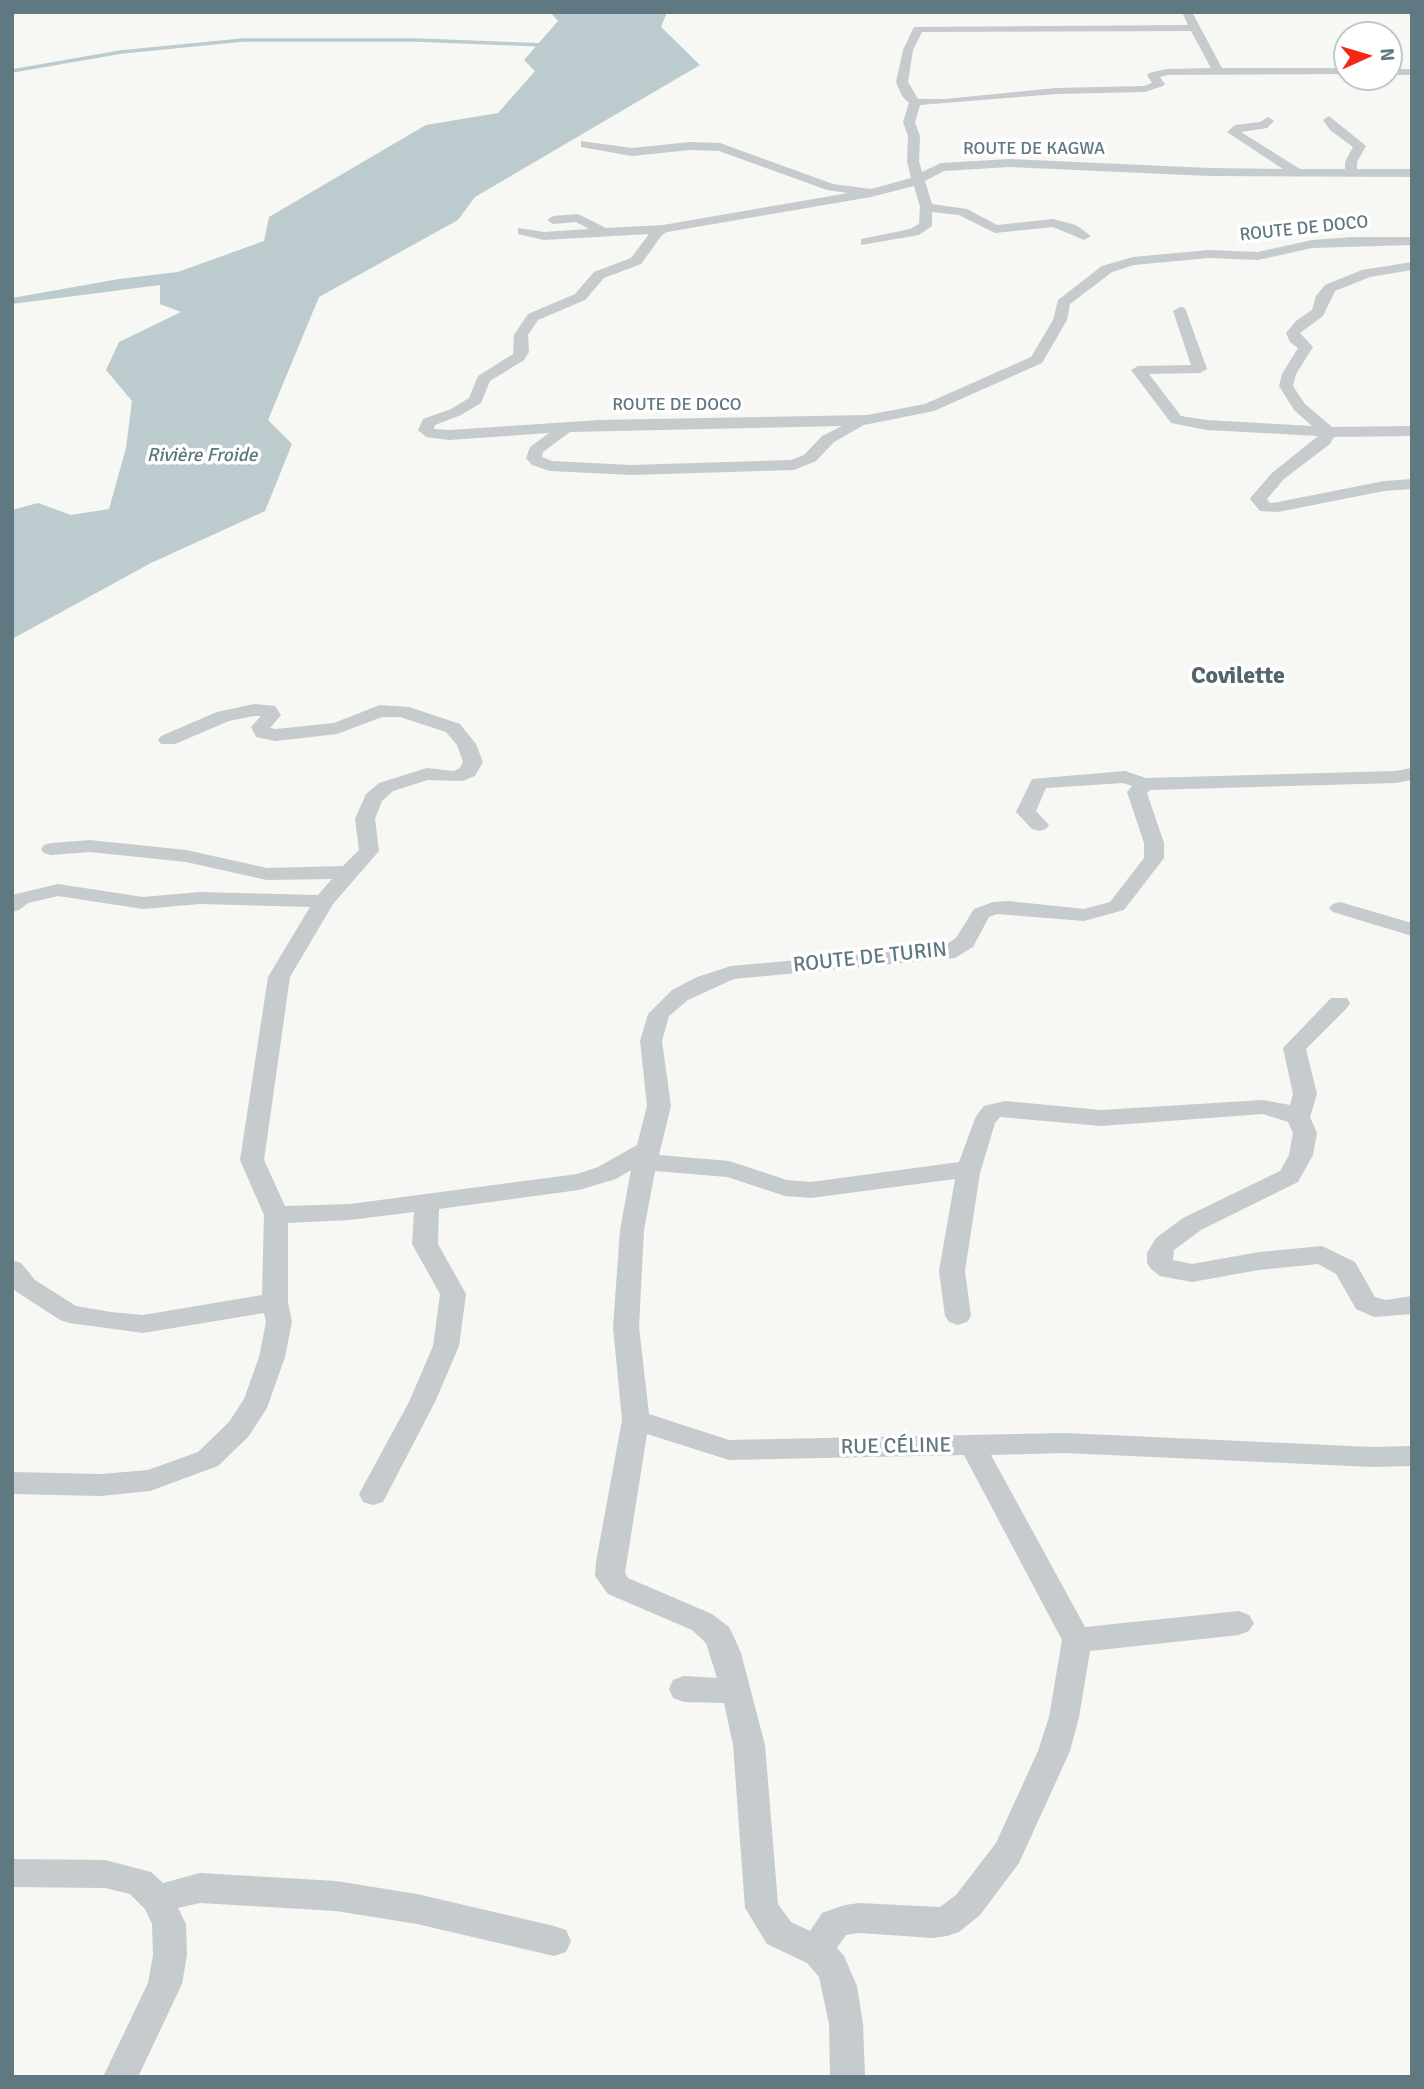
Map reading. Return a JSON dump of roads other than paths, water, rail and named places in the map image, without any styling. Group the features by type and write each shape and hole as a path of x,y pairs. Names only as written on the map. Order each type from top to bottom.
{"street":[{"path":"1187,12 1206,55 1218,71"},
{"path":"1195,28 918,29 908,50 902,82 908,96 915,102 945,103 1056,91 1145,89 1159,84 1153,75 1156,73 1333,71"},
{"path":"866,242 914,232 925,226 924,193 916,179 913,161 914,136 909,122 915,102"},
{"path":"1329,120 1334,127 1360,146 1350,162 1350,172"},
{"path":"1268,121 1266,124 1239,128 1233,132 1295,171"},
{"name":"ROUTE DE KAGWA","path":"585,144 632,152 690,146 720,147 831,187 871,193 916,179 941,167 1009,163 1210,172 1412,173"},
{"path":"523,231 544,236 663,229 871,193"},
{"path":"926,207 962,212 995,229 1053,223 1071,228 1084,236"},
{"path":"553,220 578,218 605,233"},
{"name":"ROUTE DE DOCO","path":"663,229 657,232 636,261 599,275 580,297 533,317 521,335 522,352 519,357 482,379 476,400 425,426 431,434 438,436 566,427 867,420 929,408 1037,360 1060,320 1063,303 1074,292 1107,270 1133,261 1209,254 1258,256 1312,244 1353,241 1412,241"},
{"path":"1328,432 1299,407 1286,386 1289,374 1306,347 1295,339 1293,333 1318,313 1323,296 1330,288 1353,281 1367,273 1412,266"},
{"path":"1180,311 1199,369 1138,370 1176,420 1207,425 1328,432 1412,431"},
{"path":"566,427 536,450 534,457 538,462 550,466 631,470 794,465 810,458 828,439 867,420"},
{"path":"1328,432 1324,441 1278,477 1258,499 1266,508 1384,486 1412,484"},
{"path":"12,1483 101,1485 150,1480 208,1459 239,1429 257,1401 272,1357 279,1322 275,1302 276,1215 252,1160 279,977 324,901 369,851 365,819 373,798 386,787 427,774 456,777 468,772 473,762 466,744 453,728 402,712 380,711 337,728 276,735 263,733 260,727 272,715 268,710 254,710 224,716 169,740"},
{"path":"1039,825 1026,812 1039,783 1125,777 1144,784 1395,777 1412,774"},
{"name":"ROUTE DE TURIN","path":"645,1160 659,1106 651,1041 659,1014 680,995 705,982 731,974 947,953 965,942 981,913 993,908 1008,907 1084,915 1117,906 1154,859 1154,843 1137,792 1144,784"},
{"path":"51,849 90,846 186,856 267,874 349,872"},
{"path":"12,906 21,898 58,890 143,903 200,898 324,901"},
{"path":"1340,908 1412,930"},
{"path":"1298,1118 1305,1094 1294,1048 1339,1003"},
{"path":"958,1316 952,1270 969,1169 984,1121 992,1111 1005,1108 1101,1118 1263,1107 1286,1111 1298,1118 1305,1133 1301,1155 1289,1176 1192,1224 1165,1244 1160,1253 1160,1263 1169,1270 1192,1273 1259,1261 1322,1255 1346,1268 1365,1303 1374,1308 1412,1305"},
{"path":"276,1215 350,1212 579,1182 645,1160 729,1169 785,1188 811,1190 969,1169"},
{"path":"645,1160 632,1230 626,1327 636,1420 610,1562 610,1576 618,1586 702,1622 718,1635 726,1653 749,1745 762,1908 779,1933 819,1952 832,1967 840,1986 846,2024 848,2077"},
{"path":"373,1494 422,1402 446,1346 453,1294 425,1244 427,1201"},
{"path":"12,1269 26,1286 69,1314 111,1321 143,1324 275,1302"},
{"name":"RUE CÉLINE","path":"636,1420 729,1450 974,1447 1065,1443 1373,1457 1412,1456"},
{"path":"819,1952 824,1936 834,1924 845,1920 859,1918 933,1923 947,1921 968,1905 1008,1853 1054,1751 1064,1717 1077,1640 974,1447"},
{"path":"1077,1640 1238,1623"},
{"path":"684,1689 735,1691"},
{"path":"12,1873 105,1874 139,1882 157,1899 169,1924 170,1955 165,1984 120,2077"},
{"path":"157,1899 200,1888 336,1896 417,1909 554,1941"}],"water":[{"name":"Rivière Froide","path":"550,12 667,12 661,27 700,65 475,197 458,220 319,297 268,420 292,444 265,511 151,563 12,639 12,510 38,503 71,515 109,509 126,448 132,401 106,370 119,342 181,312 160,304 160,285 12,304 12,298 119,279 178,272 264,241 269,217 426,125 498,113 535,71 524,60 558,21"}],"waterway":[{"path":"12,71 121,52 243,40 416,40 543,45"}],"district":[{"name":"Covilette","path":"1238,677"}]}
